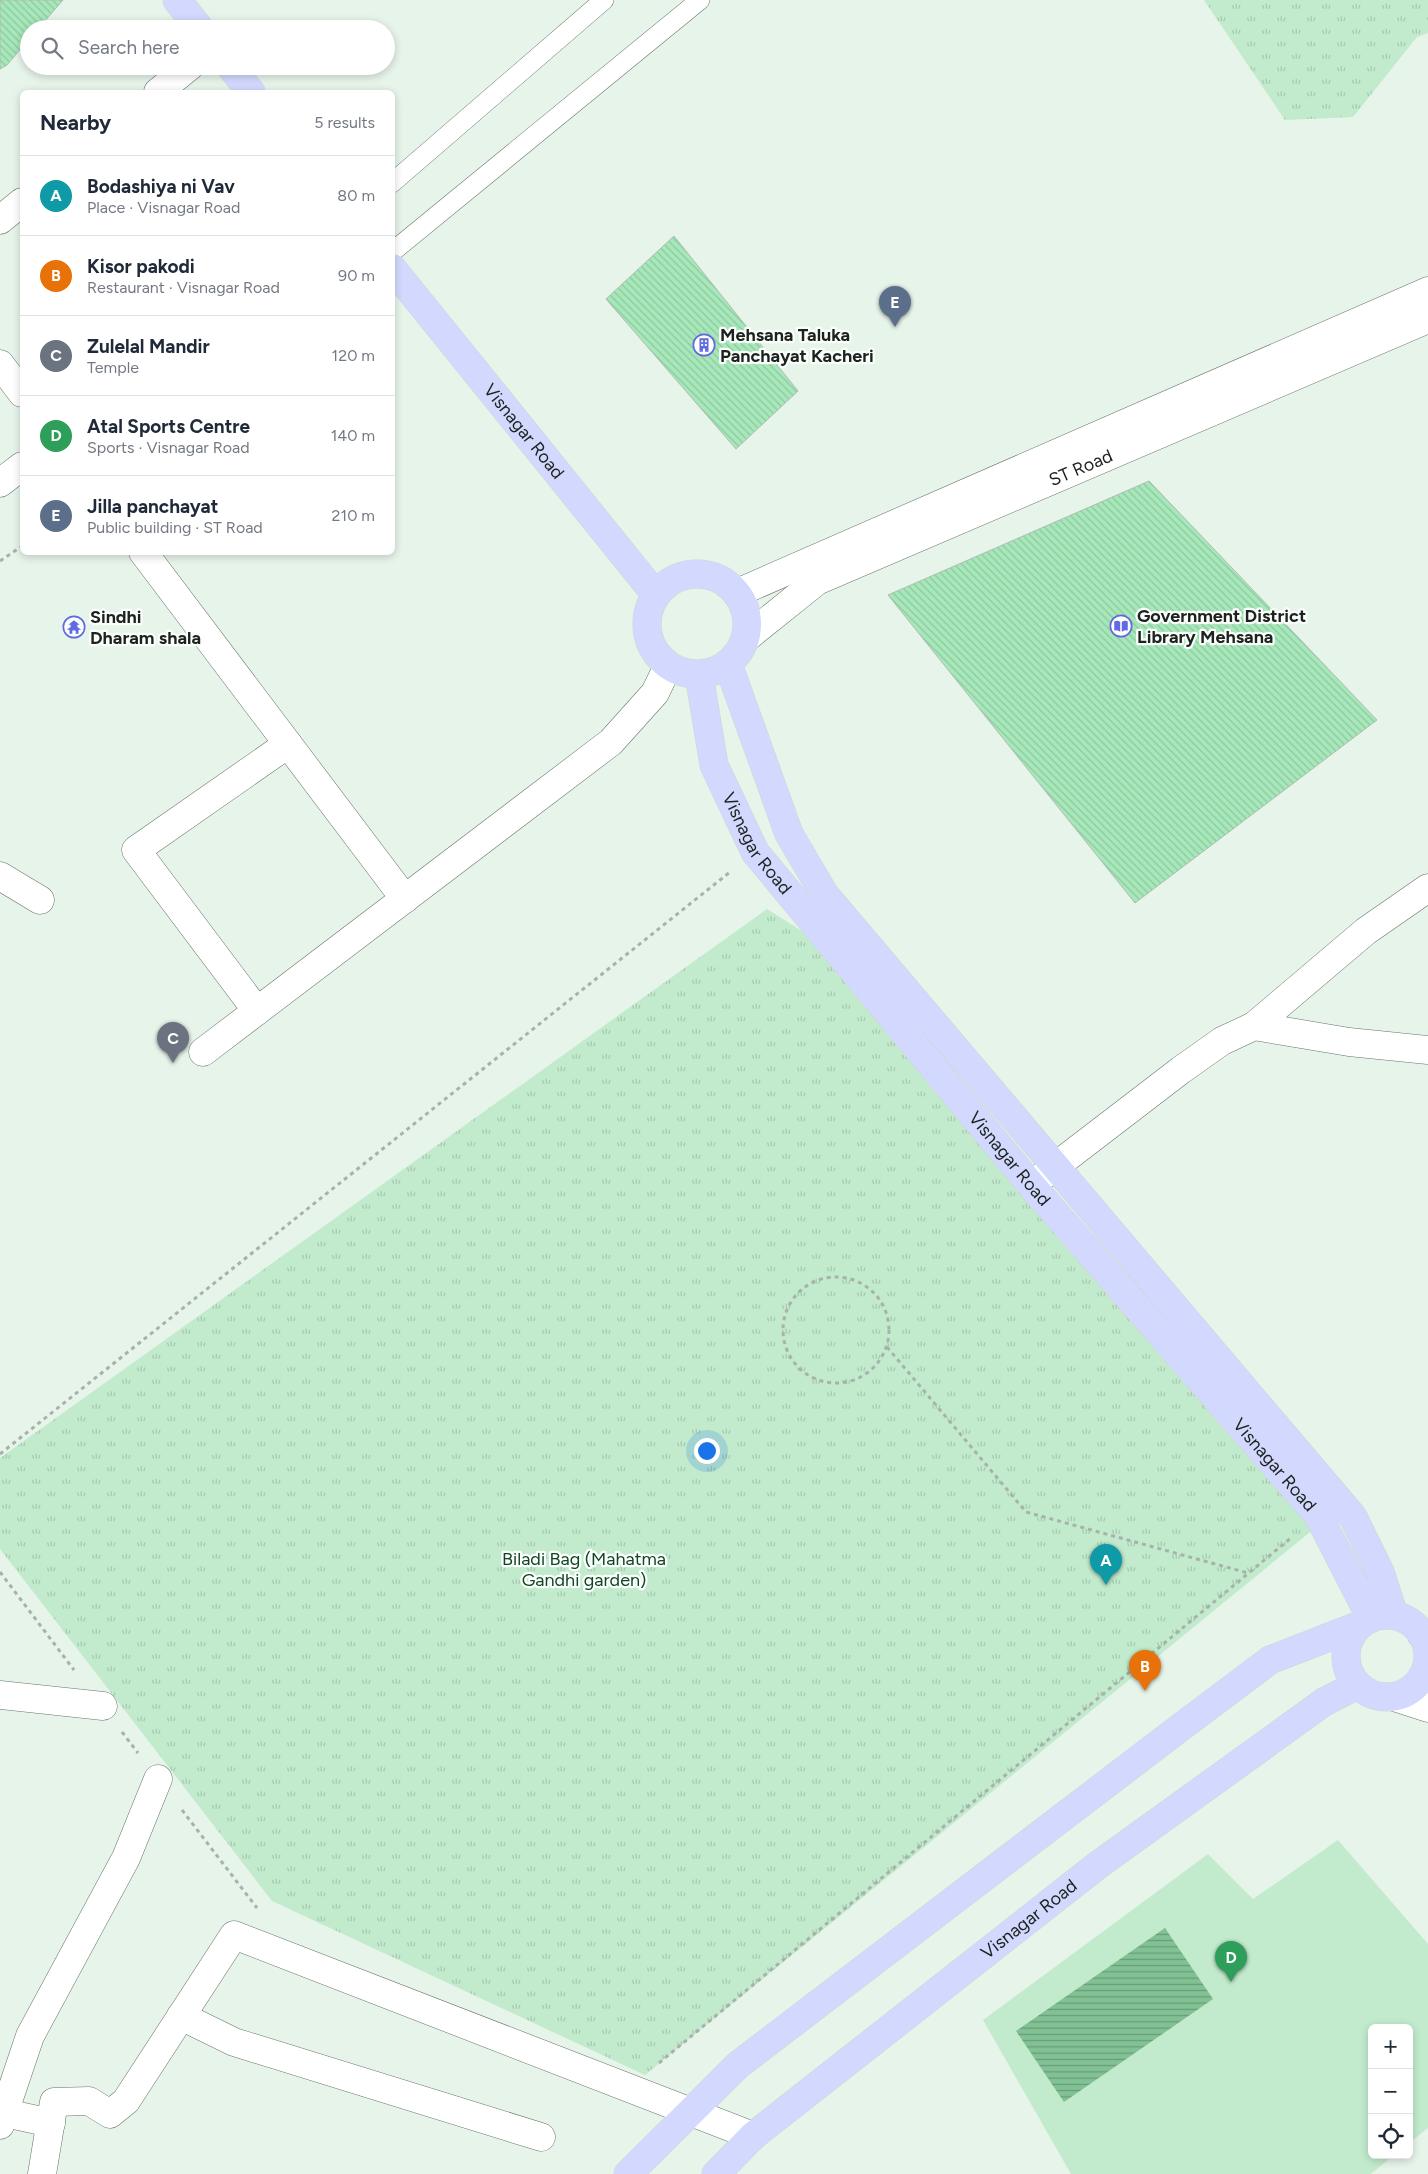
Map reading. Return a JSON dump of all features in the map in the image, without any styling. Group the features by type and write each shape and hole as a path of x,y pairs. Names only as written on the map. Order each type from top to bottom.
{"main road":[{"path":"177,0 193,20"},
{"path":"237,75 249,90"},
{"name":"Visnagar Road","path":"395,272 656,595"},
{"path":"696,574 711,576 725,582 737,593 746,615 746,638 739,653 728,664 714,672 698,675 682,672 668,666 657,655 649,641 646,626 656,595 673,581 696,574"},
{"path":"628,2174 738,2065 1270,1660 1375,1619 1405,1619 1425,1638 1428,1653 1424,1673 1412,1688 1394,1697 1381,1697 1368,1693 1357,1685 1346,1666 1346,1655 1350,1638 1375,1619 1380,1572 1353,1517 825,895 789,834 728,664"},
{"name":"Visnagar Road","path":"698,675 714,765 755,852 1031,1185 1318,1515 1375,1619"},
{"name":"Visnagar Road","path":"716,2174 753,2136 1098,1865 1324,1702 1357,1685"}],"street":[{"path":"160,90 179,75"},
{"path":"0,220 20,204"},
{"name":"ST Road","path":"737,593 1428,291"},
{"name":"ST Road","path":"746,638 818,581 1428,319"},
{"path":"0,364 20,390"},
{"path":"0,483 20,468"},
{"path":"145,555 405,898"},
{"path":"203,1052 610,742 655,693 668,666"},
{"path":"257,1011 136,850 288,744"},
{"path":"0,876 40,900"},
{"path":"1031,1185 1181,1070 1222,1042 1254,1026 1366,931 1428,888"},
{"path":"1254,1026 1349,1042 1428,1050"},
{"path":"0,1695 103,1706"},
{"path":"1394,1697 1428,1708"},
{"path":"51,2123 1,2117 30,2036 126,1858 158,1779"},
{"path":"42,2174 54,2102 89,2101 110,2114 126,2101 234,1935 753,2136"},
{"path":"181,2016 234,2042 541,2137"}],"lane":[{"path":"395,180 604,0"},
{"path":"395,250 700,0"}],"path":[{"path":"0,561 20,547"},
{"path":"0,1454 755,852"},
{"path":"887,1347 878,1362 864,1375 848,1382 830,1383 812,1378 798,1367 788,1352 783,1335 784,1318 791,1302 802,1289 817,1280 834,1276 851,1278 867,1285 887,1313 889,1330 887,1347 1026,1512 1249,1573"},
{"path":"653,2068 1318,1515"},
{"path":"158,1779 259,1911"}],"green space":[{"path":"1204,0 1428,0 1428,33 1417,37 1353,117 1285,120"},
{"name":"Biladi Bag (Mahatma Gandhi garden)","path":"767,909 837,953 1331,1515 645,2075 272,1901 0,1549 0,1458"},
{"path":"1338,1840 1428,1944 1428,2128 1413,2140 1413,2024 1368,2024 1368,2159 1389,2159 1371,2174 1071,2174 983,2020 1208,1854 1253,1899"}],"shaded area":[{"path":"1165,1928 1213,1999 1064,2102 1016,2031"}],"building":[{"path":"0,0 63,0 46,20 20,20 20,50 7,65 0,69"},
{"name":"Mehsana Taluka Panchayat Kacheri","path":"674,236 798,391 736,449 606,299"},
{"path":"1149,481 1377,720 1135,903 888,595"}],"place":[{"name":"Jilla panchayat","path":"895,327"},
{"name":"Mehsana Taluka Panchayat Kacheri","path":"704,345"},
{"name":"Government District Library Mehsana","path":"1121,626"},
{"name":"Sindhi Dharam shala","path":"74,627"},
{"name":"Zulelal Mandir","path":"173,1063"},
{"name":"Bodashiya ni Vav","path":"1106,1585"},
{"name":"Kisor pakodi","path":"1145,1691"},
{"name":"Atal Sports Centre","path":"1231,1982"}]}
